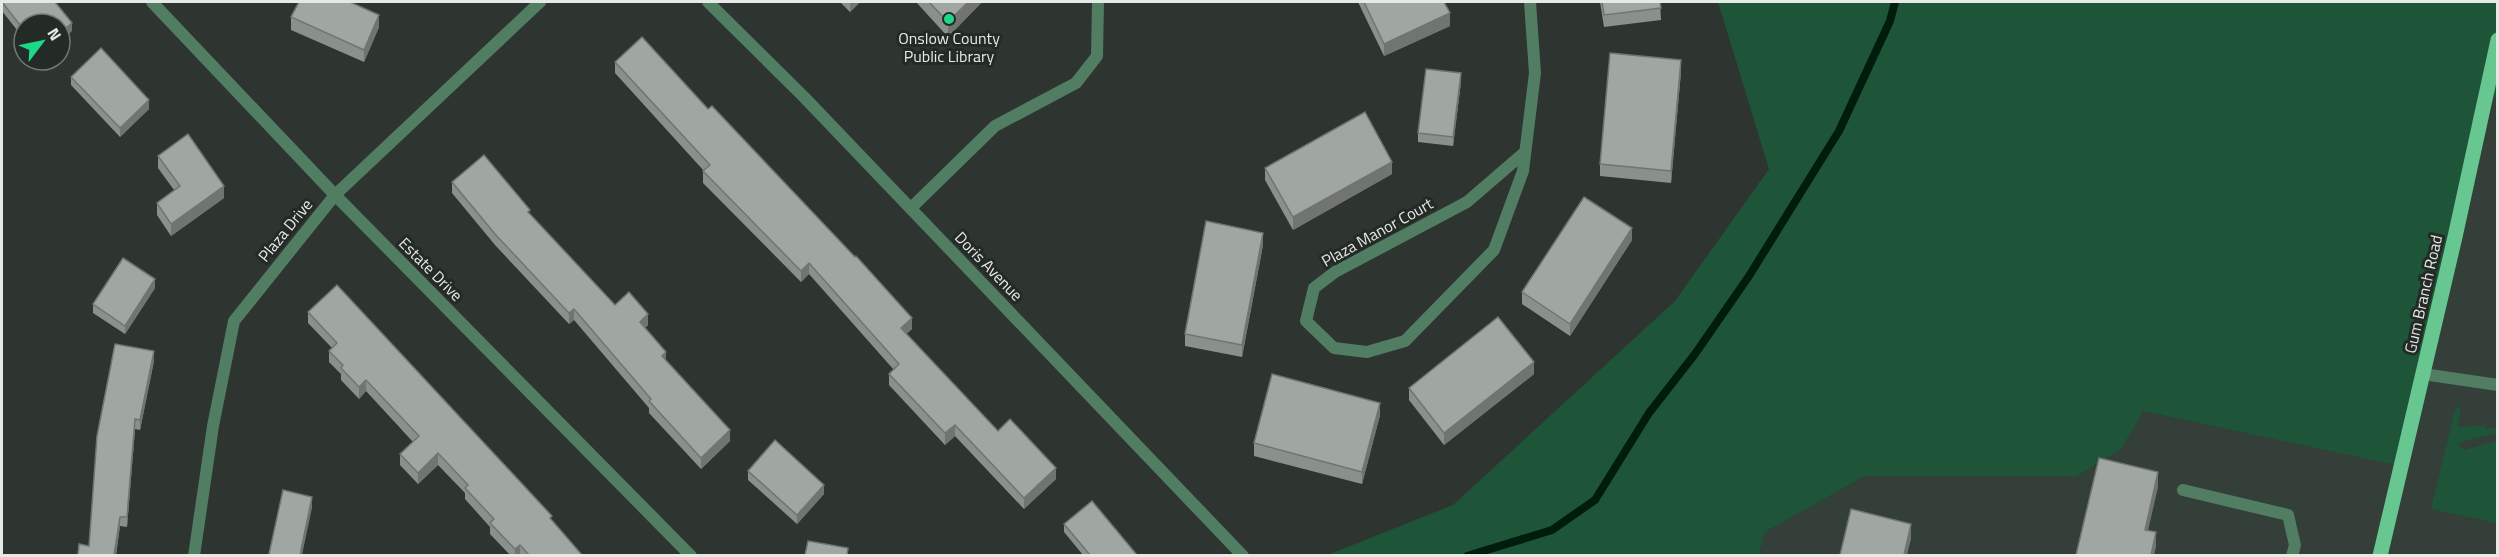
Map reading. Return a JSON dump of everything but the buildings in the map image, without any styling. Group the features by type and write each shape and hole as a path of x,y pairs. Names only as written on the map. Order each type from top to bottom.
{"main road":[{"name":"Gum Branch Road","path":"2380,555 2498,40"}],"street":[{"name":"Estate Drive","path":"152,2 335,195 691,555"},
{"name":"Plaza Drive","path":"194,555 213,426 234,321 335,195 540,2"},
{"name":"Doris Avenue","path":"708,2 910,208 1243,555"},
{"path":"910,208 995,126 1076,83 1097,56 1098,2"},
{"name":"Plaza Manor Court","path":"1525,152 1467,202 1335,272 1314,288 1306,321 1334,348 1367,352 1405,340 1494,250 1523,171 1535,73 1530,2"},
{"path":"2423,374 2498,385"},
{"path":"2183,490 2288,515 2295,545 2292,555"}],"shaded area":[{"path":"2485,97 2497,97 2497,555 1759,556 1765,532 1865,476 2077,476 2121,449 2142,411 2401,465"}],"green space":[{"path":"1718,2 2497,2 2497,97 2485,97 2401,466 2143,411 2121,449 2077,476 1865,476 1765,532 1759,555 1325,556 1453,505 1675,301 1769,169"},
{"path":"2461,405 2458,427 2486,425 2486,429 2497,428 2497,433 2461,442 2459,446 2464,450 2497,441 2497,523 2431,509 2455,410"}],"waterway":[{"path":"1467,556 1552,530 1595,500 1649,413 1695,354 1749,276 1839,131 1890,21 1895,2"}],"place":[{"name":"Onslow County Public Library","path":"949,19"}]}
